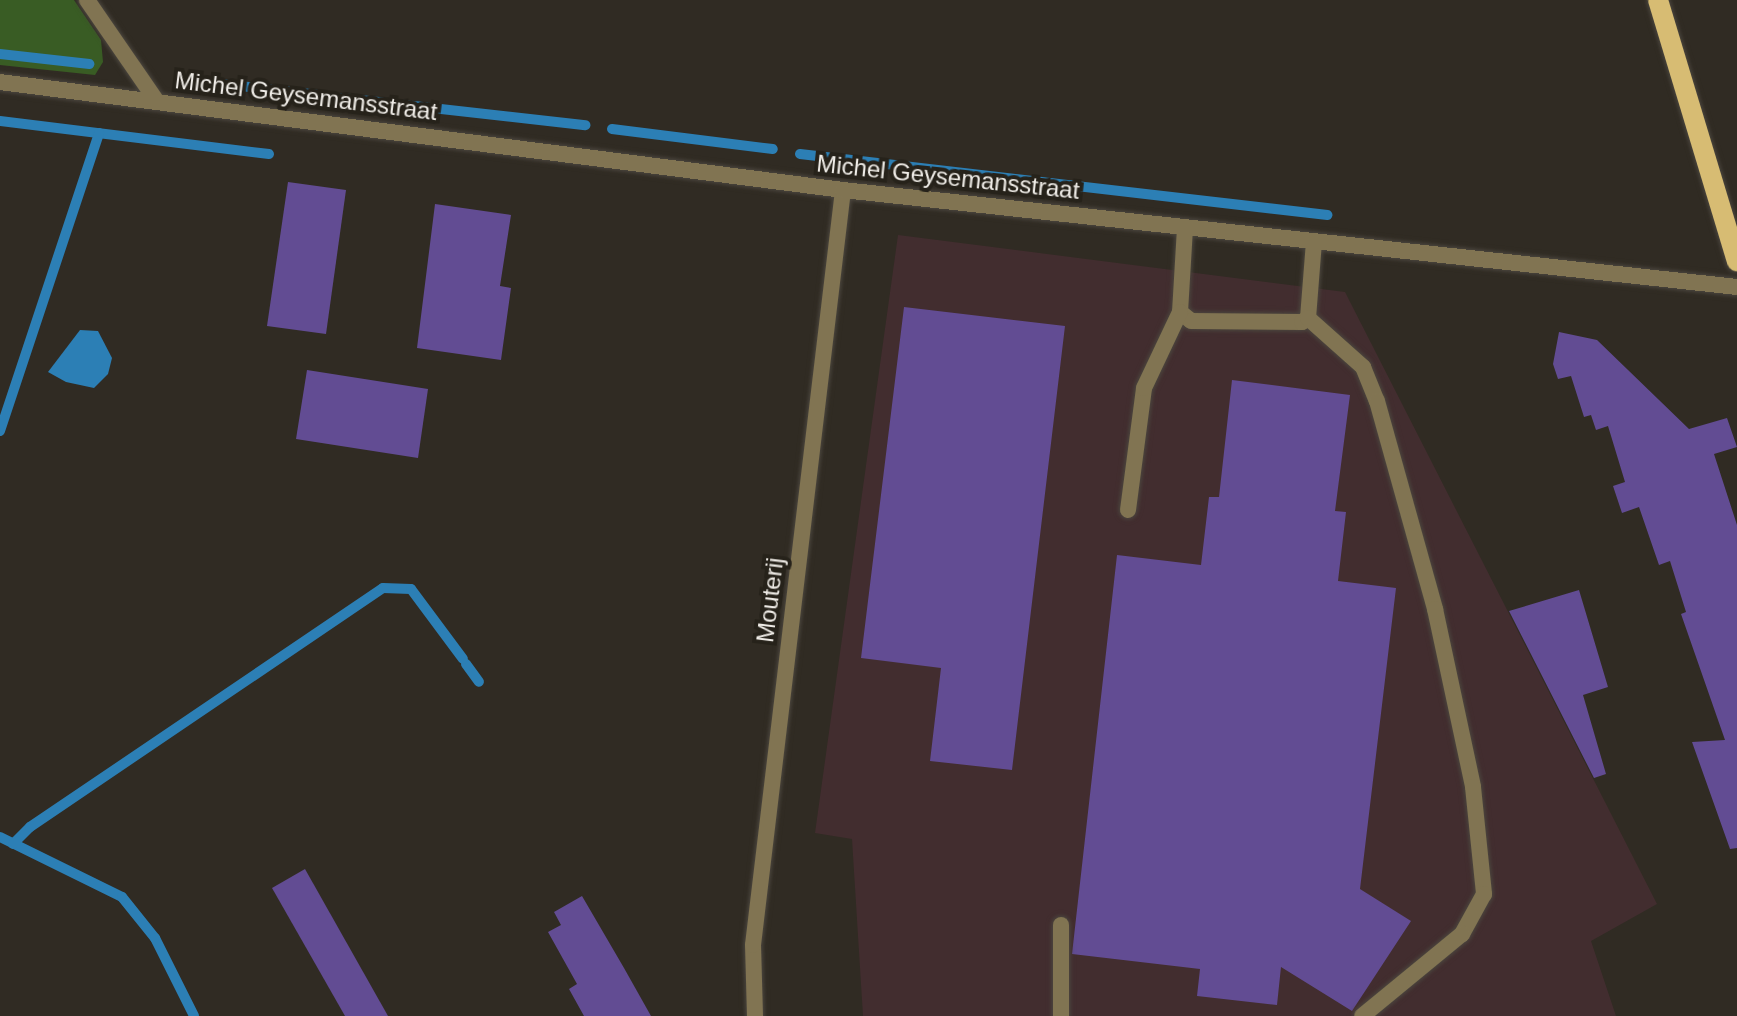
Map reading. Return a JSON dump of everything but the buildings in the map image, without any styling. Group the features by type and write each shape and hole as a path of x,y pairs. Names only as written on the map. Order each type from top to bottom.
{"main road":[{"path":"1658,0 1737,261"}],"street":[{"name":"Michel Geysemansstraat","path":"87,0 156,100"},
{"name":"Michel Geysemansstraat","path":"0,82 843,190 1737,287"},
{"name":"Mouterij","path":"755,1016 753,945 843,190"},
{"path":"1128,510 1144,388 1180,312 1185,228"},
{"path":"1308,318 1314,242"},
{"path":"1180,312 1191,321 1294,325 1308,318"},
{"path":"1308,318 1363,367 1373,388 1435,609 1473,787 1484,894 1462,934 1362,1016"},
{"path":"1061,925 1061,1016"}],"shaded area":[{"path":"898,235 1345,292 1657,904 1591,941 1616,1016 863,1016 852,839 815,833"}],"green space":[{"path":"0,0 74,0 101,40 103,62 95,75 0,65"}],"water":[{"path":"80,330 98,331 112,358 108,374 94,388 66,382 48,372"}],"waterway":[{"path":"0,54 89,64"},
{"path":"196,81 319,95"},
{"path":"343,98 585,125"},
{"path":"0,121 269,154"},
{"path":"612,129 773,149"},
{"path":"0,431 99,133"},
{"path":"800,154 1327,215"},
{"path":"13,844 30,827 383,588 411,589 463,659"},
{"path":"466,664 479,682"},
{"path":"0,837 122,897 155,938 194,1016"}]}
